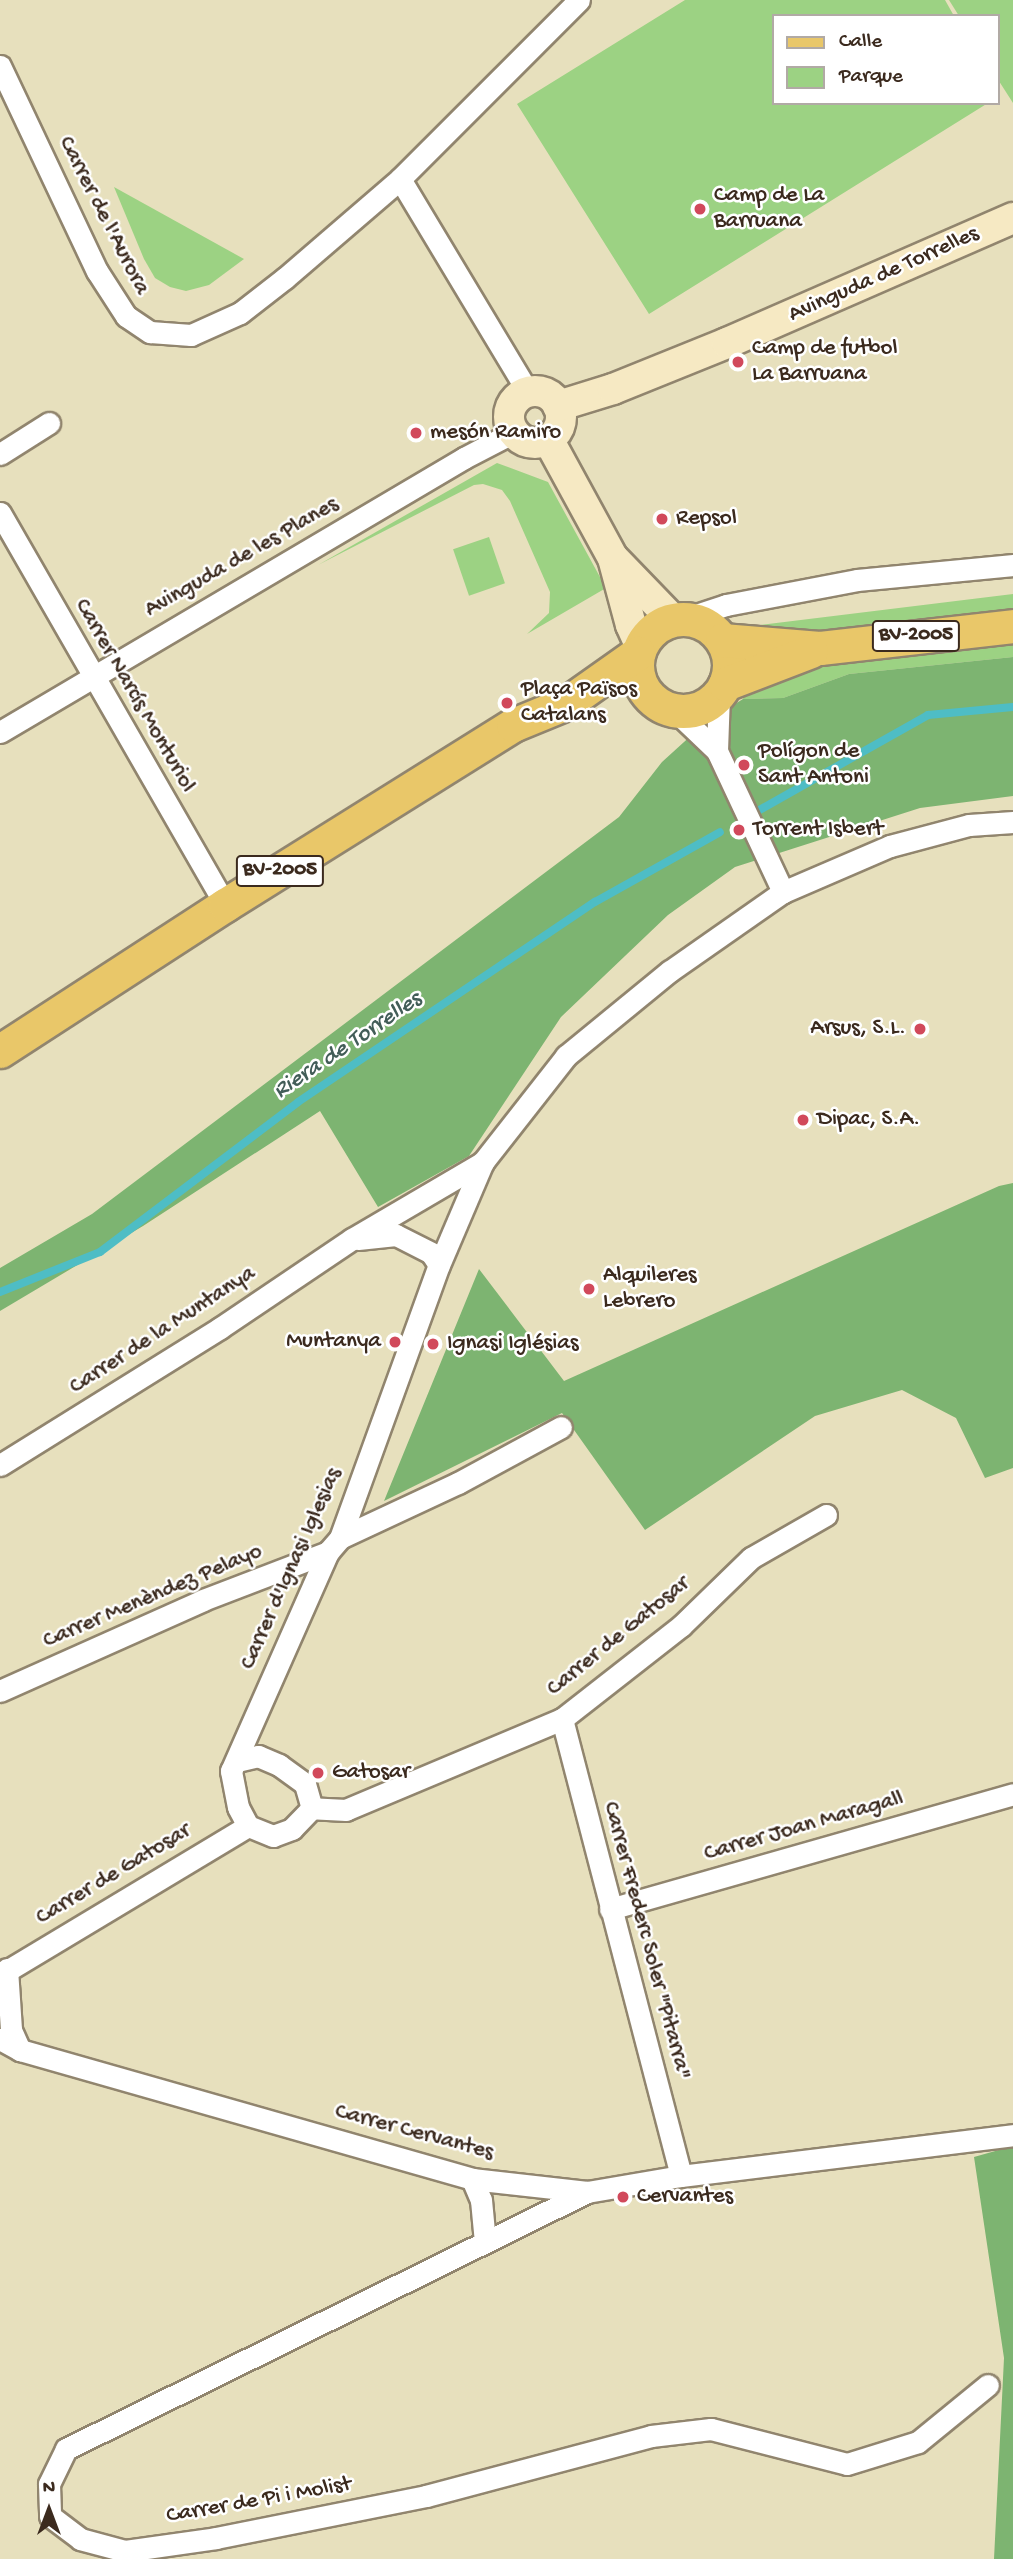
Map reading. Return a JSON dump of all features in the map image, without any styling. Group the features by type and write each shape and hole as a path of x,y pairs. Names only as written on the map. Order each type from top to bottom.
{"main road":[{"name":"BV-2005","path":"0,1051 225,905 513,725 567,703 640,650 650,633 678,620 712,629 722,640 820,648 1013,626"},
{"path":"722,640 729,662 722,689"},
{"name":"BV-2005","path":"567,703 629,697 699,708 722,689 820,648"},
{"path":"640,650 639,678 663,704"}],"street":[{"name":"Carrer de l'Aurora","path":"0,66 97,271 126,316 150,332 191,335 240,313 400,179 579,0"},
{"path":"400,179 528,392"},
{"name":"Avinguda de Torrelles","path":"558,406 613,389 727,343 1013,218"},
{"path":"528,392 547,394 558,406 561,422 548,439 531,443 514,432 509,415 512,405 528,392"},
{"path":"0,454 49,423"},
{"name":"Avinguda de les Planes","path":"0,733 464,458 514,432"},
{"path":"548,439 613,558 640,650"},
{"name":"Carrer Narcís Monturiol","path":"0,513 225,905"},
{"path":"613,558 678,620 726,605 857,579 1013,565"},
{"path":"717,751 722,689"},
{"path":"663,704 717,751 783,891"},
{"path":"483,1161 566,1056 670,971 783,891 890,846 969,825 1013,822"},
{"name":"Carrer de la Muntanya","path":"0,1465 219,1328 352,1239 483,1161"},
{"name":"Carrer d'Ignasi Iglesias","path":"237,1761 334,1545 439,1265 483,1161"},
{"name":"Carrer de la Muntanya","path":"352,1239 396,1236 431,1252 439,1265"},
{"name":"Carrer Menèndez Pelayo","path":"0,1691 334,1545 458,1483 561,1427"},
{"name":"Carrer de Gatosar","path":"312,1808 346,1810 562,1719 681,1626 751,1558 826,1515"},
{"name":"Carrer Frederc Soler \"Pitarra\"","path":"562,1719 681,2176"},
{"path":"258,1756 279,1765 305,1784 312,1808 292,1829 273,1836 248,1826 238,1807 231,1771 237,1761 258,1756"},
{"name":"Carrer Joan Maragall","path":"610,1909 1013,1794"},
{"name":"Carrer de Gatosar","path":"3,1972 248,1826"},
{"path":"3,1972 11,2030 20,2050"},
{"name":"Carrer Cervantes","path":"0,2039 20,2050 472,2179 587,2192 681,2176 1013,2135"},
{"path":"472,2179 481,2200 485,2242"},
{"name":"Carrer de Pi i Molist","path":"587,2192 66,2449 49,2484 50,2516 80,2539 125,2551 216,2538 426,2496 651,2436 711,2429 847,2464 918,2442 988,2385"}],"green space":[{"name":"Camp de La Barruana","path":"685,0 945,0 953,14 772,14 772,105 985,105 649,314 517,104"},
{"path":"949,0 1013,0 1013,103 999,81 999,14 958,14"},
{"path":"114,187 244,259 209,285 186,291 170,287 155,278 144,259"},
{"path":"497,463 548,482 606,588 527,634 549,613 550,592 510,501 502,490 483,484 474,485 318,565"},
{"path":"489,537 505,583 469,596 453,549"},
{"path":"1013,594 1013,657 849,674 783,698 743,699 752,660 743,627"},
{"path":"1013,657 1013,796 920,808 735,867 668,915 561,1017 469,1156 378,1207 320,1111 143,1226 0,1311 0,1268 92,1214 619,817 662,762 706,722 743,699 783,698 849,674"},
{"path":"1013,1183 1013,1468 985,1478 956,1418 902,1390 815,1416 645,1530 562,1413 384,1501 479,1269 564,1381 999,1186"},
{"path":"1013,2146 1013,2559 994,2559 1004,2358 974,2157"}],"waterway":[{"name":"Riera de Torrelles","path":"747,817 928,715 1013,707"},
{"name":"Riera de Torrelles","path":"0,1292 100,1252 298,1102 595,902 720,832"}],"place":[{"name":"Camp de La Barruana","path":"700,209"},
{"name":"Camp de futbol La Barruana","path":"738,362"},
{"name":"mesón Ramiro","path":"416,433"},
{"name":"Repsol","path":"662,519"},
{"name":"Plaça Països Catalans","path":"507,703"},
{"name":"Polígon de Sant Antoni","path":"744,765"},
{"name":"Torrent Isbert","path":"739,830"},
{"name":"Arsus, S.L.","path":"920,1029"},
{"name":"Dipac, S.A.","path":"803,1120"},
{"name":"Alquileres Lebrero","path":"589,1289"},
{"name":"Muntanya","path":"395,1342"},
{"name":"Ignasi Iglésias","path":"433,1344"},
{"name":"Gatosar","path":"318,1773"},
{"name":"Cervantes","path":"623,2197"}]}
